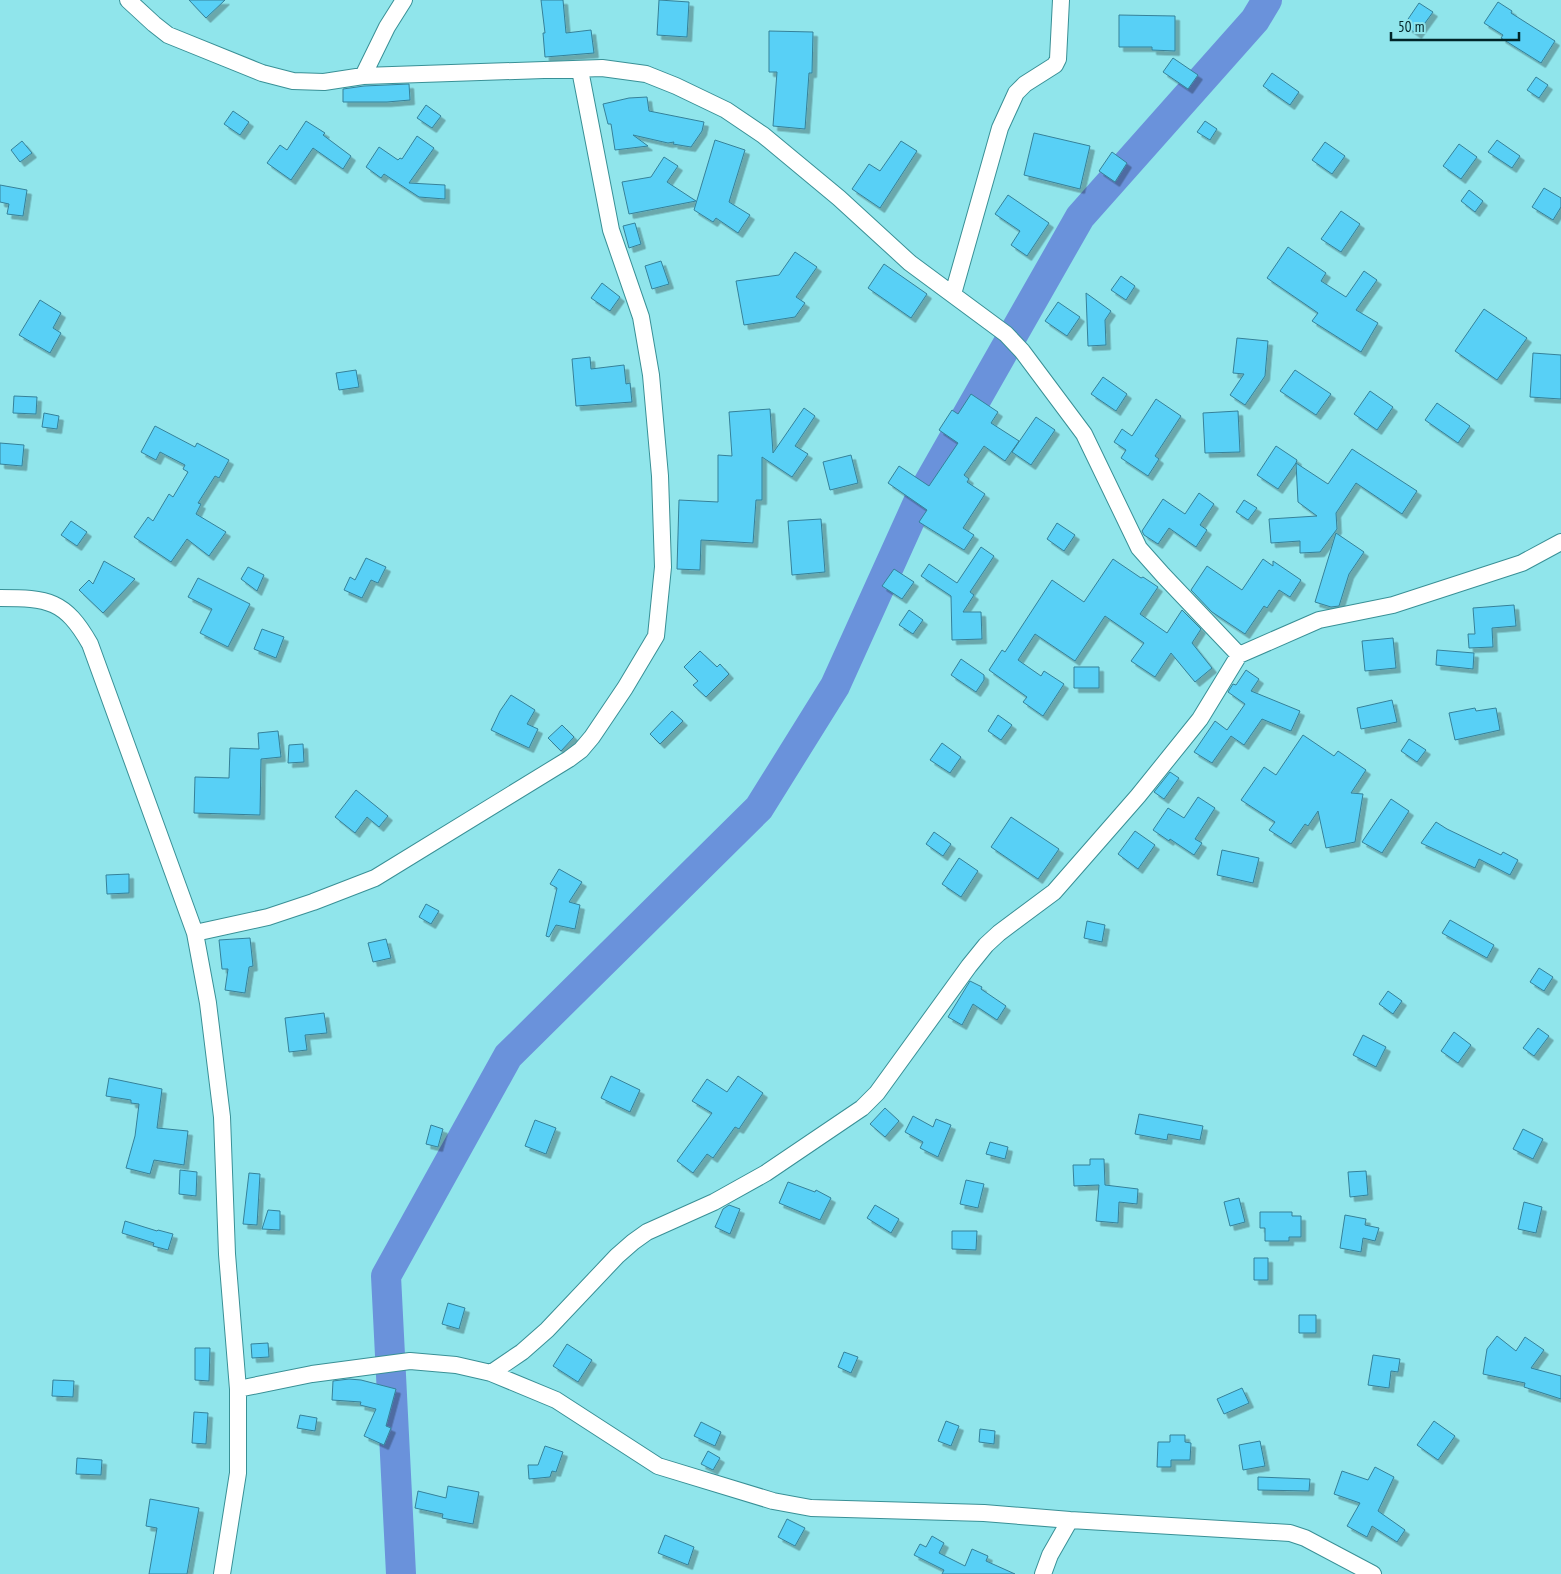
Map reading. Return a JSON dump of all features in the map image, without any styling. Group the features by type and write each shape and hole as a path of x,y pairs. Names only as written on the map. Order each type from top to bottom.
{"street":[{"path":"128,0 168,35 262,73 293,81 324,82 363,76 602,68 646,74 726,110 764,135 910,262 1006,334 1022,352 1084,434 1139,548 1239,655"},
{"path":"363,76 387,27 404,0"},
{"path":"953,294 1000,128 1020,88 1056,65 1062,0"},
{"path":"195,933 268,916 312,902 374,878 569,758 581,750 592,737 625,688 656,636 663,567 660,476 650,375 642,316 611,230 580,70"},
{"path":"490,1374 522,1352 547,1330 617,1256 633,1242 647,1232 714,1202 766,1173 862,1108 877,1093 986,945 1054,892 1138,796 1200,718 1239,655 1319,620 1393,605 1522,563 1561,542"},
{"path":"0,598 29,598 50,602 66,612 80,626 90,644 195,933 208,1003 222,1117 227,1254 238,1388 238,1473 222,1574"},
{"path":"238,1388 312,1374 410,1361 456,1365 490,1374 556,1400 658,1466 773,1501 811,1508 984,1513 1290,1533 1305,1538 1373,1574"},
{"path":"1043,1574 1050,1554 1070,1520"}],"building":[{"path":"189,0 225,0 206,18"},
{"path":"541,0 563,0 566,33 591,30 594,53 545,57 543,33 545,33"},
{"path":"659,0 689,2 687,37 657,35"},
{"path":"1498,2 1512,11 1511,13 1555,41 1541,63 1501,38 1503,35 1484,23"},
{"path":"1419,3 1433,12 1417,34 1404,25"},
{"path":"1119,15 1175,16 1175,51 1152,50 1152,47 1119,47"},
{"path":"769,31 813,32 812,73 809,73 805,129 773,126 777,72 769,72"},
{"path":"1173,58 1198,75 1188,89 1163,72"},
{"path":"1272,73 1299,92 1290,105 1263,86"},
{"path":"1536,77 1548,85 1539,98 1527,90"},
{"path":"409,84 410,100 343,102 343,89"},
{"path":"647,97 649,111 704,122 702,131 691,147 633,135 648,146 615,150 611,124 608,124 603,104 629,98"},
{"path":"426,105 441,116 432,128 417,118"},
{"path":"233,111 249,122 240,135 224,124"},
{"path":"306,121 325,133 323,135 351,156 343,169 313,148 291,180 267,163 280,145 287,150"},
{"path":"1205,121 1217,129 1210,140 1197,132"},
{"path":"1034,133 1090,146 1080,189 1024,175"},
{"path":"417,136 434,148 409,183 445,185 445,199 419,197 384,174 381,178 366,167 379,147 398,160 402,159"},
{"path":"715,140 745,150 729,202 750,215 738,233 716,218 713,222 694,210"},
{"path":"1497,140 1520,156 1512,168 1488,152"},
{"path":"22,141 32,153 20,162 11,150"},
{"path":"901,141 917,151 880,208 852,189 869,164 880,171"},
{"path":"1325,142 1345,156 1332,174 1312,160"},
{"path":"1459,144 1477,157 1461,179 1443,166"},
{"path":"1112,152 1127,163 1115,182 1099,171"},
{"path":"664,157 678,166 667,182 696,201 629,214 622,182 651,177"},
{"path":"0,185 27,190 23,216 7,214 9,204 0,202"},
{"path":"1544,188 1561,198 1561,207 1553,220 1532,207"},
{"path":"1469,190 1483,201 1475,212 1461,201"},
{"path":"1008,195 1049,223 1027,256 1011,245 1020,231 995,214"},
{"path":"1341,211 1360,224 1341,252 1321,239"},
{"path":"635,223 641,244 629,248 623,226"},
{"path":"1288,247 1326,273 1321,281 1346,297 1364,271 1377,280 1356,310 1378,323 1361,352 1312,321 1318,313 1267,278"},
{"path":"795,252 817,267 796,297 805,303 795,317 744,325 736,281 779,275"},
{"path":"661,261 669,284 652,289 645,266"},
{"path":"884,264 927,294 911,318 868,288"},
{"path":"1121,276 1135,286 1126,300 1111,290"},
{"path":"602,283 620,297 610,311 591,298"},
{"path":"1086,293 1111,311 1105,320 1106,345 1088,346"},
{"path":"40,300 61,313 53,328 61,333 50,353 19,335"},
{"path":"1058,302 1080,317 1067,336 1045,321"},
{"path":"1484,309 1527,338 1497,380 1455,351"},
{"path":"1237,338 1268,341 1265,376 1245,405 1230,395 1244,374 1233,373"},
{"path":"1533,353 1561,355 1561,399 1530,397"},
{"path":"590,357 591,369 624,365 626,384 630,383 632,402 576,406 572,359"},
{"path":"356,370 359,387 339,390 336,373"},
{"path":"1295,370 1331,394 1316,415 1280,391"},
{"path":"1103,377 1127,394 1116,411 1091,394"},
{"path":"1370,391 1393,407 1377,430 1354,414"},
{"path":"971,394 998,412 991,423 1019,441 1005,461 984,446 964,475 969,479 967,482 985,494 963,528 974,535 964,550 919,522 927,510 888,483 899,466 929,486 958,443 939,430 952,410 958,414"},
{"path":"14,396 37,397 36,414 13,413"},
{"path":"1156,399 1181,416 1155,456 1159,459 1148,476 1121,458 1126,450 1114,442 1122,429 1132,436"},
{"path":"1437,403 1470,426 1458,443 1425,420"},
{"path":"804,408 815,416 795,446 808,454 792,477 762,457 762,500 756,500 753,543 701,540 700,570 677,569 679,500 718,502 718,455 732,456 729,412 770,409 773,453"},
{"path":"1238,411 1240,452 1205,453 1203,413"},
{"path":"44,413 59,416 57,429 42,427"},
{"path":"1036,417 1055,430 1031,465 1012,452"},
{"path":"155,426 195,447 197,443 229,460 219,478 215,476 198,503 201,504 196,514 226,532 209,556 187,539 171,562 134,537 148,517 153,521 169,494 173,497 188,472 183,469 185,465 160,452 156,460 141,452"},
{"path":"0,443 24,445 22,466 0,464"},
{"path":"1276,446 1297,460 1278,489 1257,475"},
{"path":"1352,449 1417,491 1402,514 1356,483 1336,513 1337,529 1320,552 1300,553 1300,541 1271,543 1269,519 1317,516 1298,502 1296,463 1328,484"},
{"path":"851,455 858,483 830,490 823,462"},
{"path":"1199,493 1214,504 1200,525 1207,530 1196,547 1169,528 1158,544 1144,535 1142,531 1163,499 1185,514"},
{"path":"1244,500 1257,508 1248,520 1236,512"},
{"path":"821,519 825,572 792,575 788,521"},
{"path":"71,521 87,532 77,546 61,535"},
{"path":"1057,523 1075,535 1064,551 1047,539"},
{"path":"1336,533 1364,552 1349,574 1339,606 1331,607 1315,602"},
{"path":"981,547 994,556 970,592 974,595 963,612 981,612 982,639 952,640 951,596 921,576 929,564 957,583"},
{"path":"366,558 386,567 378,583 371,580 362,598 344,590 350,577 355,580"},
{"path":"1113,559 1158,587 1140,614 1167,633 1182,610 1201,629 1192,643 1212,668 1195,682 1171,653 1155,677 1131,661 1144,643 1105,616 1075,661 1035,634 1018,660 1041,676 1044,671 1064,684 1043,716 1023,702 1027,697 989,670 1002,650 1005,652 1052,580 1084,602"},
{"path":"1263,559 1273,566 1273,561 1301,580 1290,597 1279,590 1267,608 1264,606 1245,634 1212,612 1191,590 1207,566 1242,590"},
{"path":"104,561 135,579 103,613 79,590 89,580 93,584"},
{"path":"248,567 264,575 257,591 241,579"},
{"path":"894,569 914,582 902,599 882,586"},
{"path":"198,578 250,604 228,647 200,633 212,609 188,597"},
{"path":"1514,605 1516,626 1492,628 1493,647 1469,648 1468,634 1475,634 1473,608"},
{"path":"909,610 923,620 913,634 899,625"},
{"path":"262,629 284,637 276,658 254,649"},
{"path":"1393,638 1396,668 1365,671 1362,641"},
{"path":"1437,650 1474,653 1473,669 1436,665"},
{"path":"700,651 717,667 720,664 729,674 706,697 693,685 698,681 684,667"},
{"path":"961,659 984,675 984,680 976,692 951,675"},
{"path":"1074,667 1099,667 1099,688 1074,688"},
{"path":"1246,670 1259,679 1251,691 1300,711 1291,731 1262,719 1244,745 1231,736 1212,763 1194,752 1215,721 1227,730 1245,704 1228,692 1233,684 1236,685"},
{"path":"511,695 535,710 527,724 538,729 529,748 491,730 500,711"},
{"path":"1392,700 1397,722 1361,729 1357,708"},
{"path":"1475,708 1476,711 1496,708 1500,730 1455,740 1449,713"},
{"path":"672,711 683,721 660,744 650,734"},
{"path":"998,715 1012,725 1001,740 988,731"},
{"path":"562,725 574,737 561,751 548,738"},
{"path":"278,731 281,757 261,759 260,815 194,813 195,777 229,778 230,748 259,749 258,733"},
{"path":"1303,735 1334,756 1338,751 1366,770 1351,793 1363,794 1355,842 1326,848 1318,811 1308,826 1305,824 1291,844 1269,830 1275,822 1241,800 1264,767 1276,775"},
{"path":"1409,739 1426,750 1417,762 1401,751"},
{"path":"942,743 961,757 950,773 930,760"},
{"path":"303,744 304,762 288,763 289,745"},
{"path":"1170,772 1179,778 1164,799 1154,792"},
{"path":"356,790 388,816 379,827 367,817 355,833 335,817"},
{"path":"1198,797 1215,808 1195,839 1202,843 1194,855 1153,830 1168,808 1184,818"},
{"path":"1391,799 1409,811 1382,853 1362,842"},
{"path":"1011,817 1059,849 1038,879 991,847"},
{"path":"1436,822 1501,855 1503,852 1518,860 1510,875 1479,859 1475,868 1421,843"},
{"path":"1135,831 1155,845 1138,869 1118,854"},
{"path":"934,832 951,844 943,856 926,844"},
{"path":"1222,850 1259,858 1253,883 1217,875"},
{"path":"959,858 978,871 961,897 942,884"},
{"path":"559,869 582,882 569,902 580,905 575,929 556,925 549,937 546,936 557,888 550,884"},
{"path":"129,874 129,893 107,894 106,875"},
{"path":"426,904 439,911 431,924 419,917"},
{"path":"1450,920 1494,945 1487,958 1442,933"},
{"path":"1087,921 1105,925 1102,942 1084,938"},
{"path":"250,938 253,966 249,967 245,993 225,990 228,969 222,969 219,940"},
{"path":"386,939 391,958 373,962 368,943"},
{"path":"1539,968 1553,977 1544,991 1530,982"},
{"path":"970,981 982,987 981,989 1006,1006 997,1020 973,1004 962,1025 948,1017"},
{"path":"1388,991 1402,1001 1393,1014 1379,1004"},
{"path":"324,1013 327,1033 305,1035 307,1050 289,1052 285,1018"},
{"path":"1538,1028 1549,1036 1534,1056 1523,1048"},
{"path":"1454,1032 1471,1045 1458,1063 1441,1051"},
{"path":"1363,1035 1386,1047 1376,1067 1353,1055"},
{"path":"611,1076 640,1090 630,1112 601,1098"},
{"path":"738,1076 763,1093 739,1129 735,1127 713,1158 707,1154 693,1173 677,1161 712,1113 692,1101 707,1079 727,1092"},
{"path":"109,1078 162,1089 157,1128 188,1131 184,1165 154,1160 150,1174 126,1168 135,1136 139,1104 131,1103 131,1100 106,1096"},
{"path":"885,1108 899,1121 885,1137 870,1124"},
{"path":"1139,1114 1203,1126 1200,1140 1168,1134 1167,1140 1135,1134"},
{"path":"913,1116 933,1127 936,1119 951,1125 938,1157 920,1148 923,1142 905,1132"},
{"path":"535,1120 556,1128 546,1154 525,1146"},
{"path":"431,1125 443,1129 438,1147 426,1144"},
{"path":"1523,1129 1543,1139 1533,1159 1513,1149"},
{"path":"990,1142 1008,1147 1005,1159 986,1154"},
{"path":"1090,1159 1104,1159 1105,1185 1138,1189 1137,1204 1119,1202 1118,1223 1096,1221 1099,1185 1074,1186 1073,1165 1090,1165"},
{"path":"180,1170 197,1172 196,1196 179,1194"},
{"path":"1366,1171 1368,1195 1350,1197 1348,1172"},
{"path":"249,1173 260,1174 257,1225 243,1224"},
{"path":"966,1180 984,1184 978,1208 960,1204"},
{"path":"788,1182 815,1192 816,1190 831,1198 820,1220 779,1203"},
{"path":"1239,1198 1245,1222 1230,1226 1224,1202"},
{"path":"1524,1202 1542,1207 1536,1233 1518,1229"},
{"path":"729,1205 740,1209 730,1234 715,1227 723,1209"},
{"path":"875,1205 899,1219 891,1233 867,1218"},
{"path":"268,1210 280,1211 280,1230 262,1229"},
{"path":"1260,1212 1292,1212 1292,1216 1301,1216 1301,1237 1289,1237 1289,1241 1265,1241 1265,1228 1260,1228"},
{"path":"1345,1215 1366,1219 1365,1225 1379,1228 1375,1241 1363,1238 1361,1252 1340,1248"},
{"path":"125,1221 173,1234 168,1250 153,1246 154,1243 122,1233"},
{"path":"952,1231 977,1231 976,1250 952,1249"},
{"path":"1254,1258 1268,1258 1268,1280 1254,1280"},
{"path":"448,1303 465,1308 459,1329 442,1324"},
{"path":"1299,1315 1316,1315 1316,1333 1299,1333"},
{"path":"1497,1336 1516,1351 1525,1337 1544,1350 1531,1368 1561,1376 1561,1399 1524,1387 1525,1383 1483,1374 1487,1349"},
{"path":"268,1343 269,1357 252,1358 251,1344"},
{"path":"567,1344 592,1360 578,1382 553,1366"},
{"path":"195,1348 210,1348 209,1381 195,1380"},
{"path":"844,1352 858,1357 851,1373 838,1367"},
{"path":"1373,1355 1400,1359 1398,1372 1391,1371 1389,1388 1368,1385"},
{"path":"53,1380 74,1381 73,1397 52,1396"},
{"path":"361,1380 396,1389 386,1426 391,1428 384,1445 364,1436 376,1409 360,1405 361,1402 332,1400 333,1381"},
{"path":"1242,1388 1249,1403 1224,1414 1217,1399"},
{"path":"194,1412 208,1413 206,1444 192,1443"},
{"path":"300,1415 317,1418 315,1431 297,1428"},
{"path":"946,1421 959,1426 951,1446 938,1441"},
{"path":"1434,1421 1455,1436 1438,1460 1417,1445"},
{"path":"701,1422 721,1432 715,1446 694,1436"},
{"path":"980,1429 995,1431 994,1444 979,1442"},
{"path":"1170,1435 1185,1435 1185,1442 1191,1443 1190,1460 1171,1460 1171,1467 1157,1467 1158,1442 1170,1442"},
{"path":"1260,1441 1265,1466 1243,1470 1239,1445"},
{"path":"545,1446 563,1452 556,1472 552,1471 550,1477 529,1479 528,1465 538,1465"},
{"path":"708,1451 720,1458 713,1470 701,1464"},
{"path":"77,1458 102,1460 101,1475 76,1474"},
{"path":"1375,1467 1394,1477 1378,1511 1405,1530 1397,1542 1372,1526 1367,1537 1347,1526 1360,1503 1334,1494 1342,1471 1368,1480"},
{"path":"1258,1477 1310,1479 1309,1491 1258,1490"},
{"path":"448,1486 479,1492 473,1524 442,1518 443,1514 415,1508 418,1491 446,1498"},
{"path":"150,1499 199,1508 187,1574 149,1574 157,1528 146,1526"},
{"path":"787,1519 805,1528 795,1546 778,1537"},
{"path":"665,1535 694,1547 688,1565 658,1553"},
{"path":"932,1536 944,1543 939,1553 965,1566 972,1549 988,1556 986,1561 1015,1574 942,1574 944,1570 914,1555 920,1544 926,1547"}],"waterway":[{"path":"401,1574 386,1276 508,1056 759,808 835,686 920,498 1080,217 1255,20 1267,0"}]}
